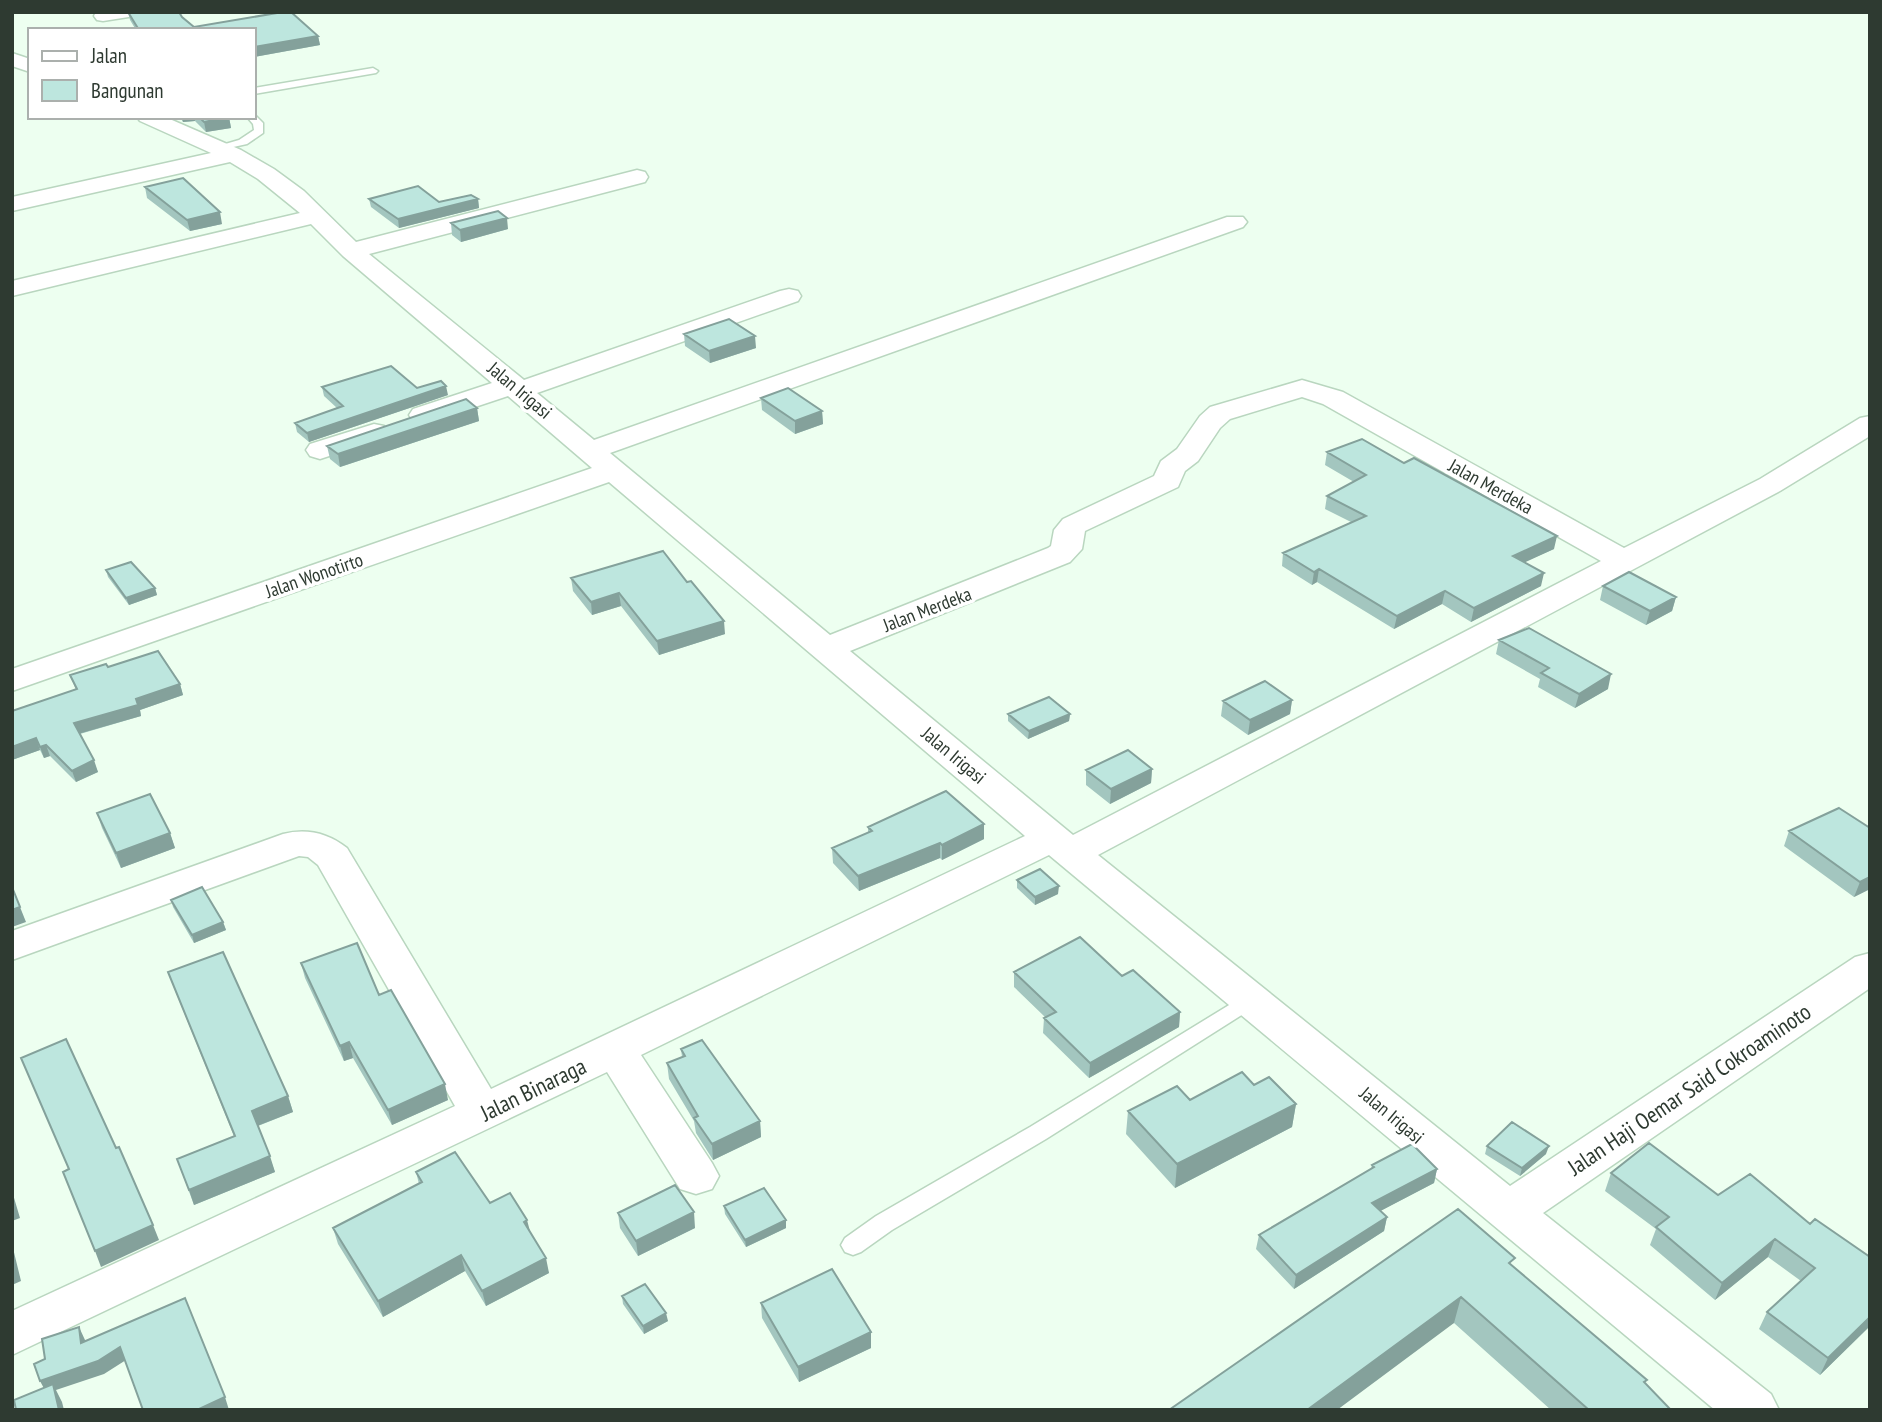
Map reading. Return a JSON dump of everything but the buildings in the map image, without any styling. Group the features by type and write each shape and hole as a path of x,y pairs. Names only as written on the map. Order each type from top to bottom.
{"street":[{"path":"105,19 129,12"},
{"name":"Jalan Irigasi","path":"152,119 226,152 296,196 351,251 604,460 1061,846 1753,1410"},
{"path":"12,204 226,152"},
{"path":"351,251 637,177"},
{"path":"12,289 316,216"},
{"name":"Jalan Wonotirto","path":"12,681 1236,222"},
{"path":"320,450 517,388 789,296"},
{"name":"Jalan Merdeka","path":"827,648 1059,555 1066,549 1069,530 1074,525 1168,481 1171,467 1189,453 1204,426 1212,418 1220,413 1302,388 1333,398 1624,561"},
{"path":"1061,846 1770,485 1870,424"},
{"path":"12,947 296,843 319,846 333,857 482,1113"},
{"name":"Jalan Binaraga","path":"12,1334 615,1049 1061,846"},
{"name":"Jalan Haji Oemar Said Cokroaminoto","path":"1508,1212 1870,967"},
{"path":"615,1049 696,1176"}],"lane":[{"path":"256,91 373,71"},
{"path":"226,152 259,131 258,123 254,119"},
{"path":"853,1245 884,1223 1038,1133 1252,999"}]}
